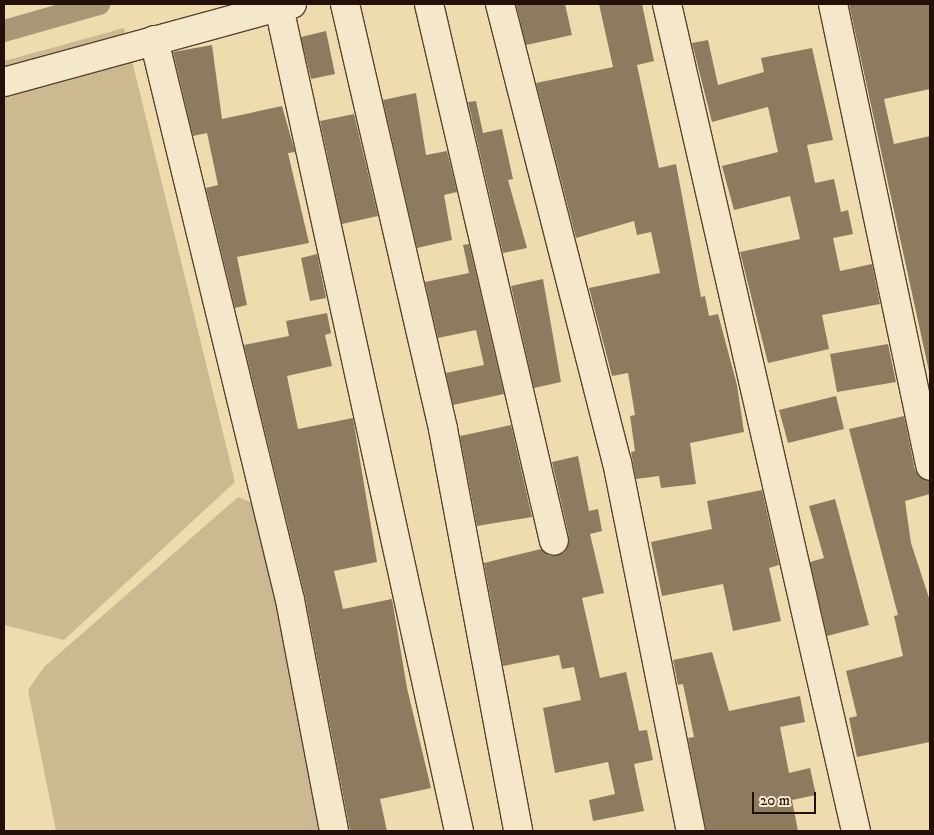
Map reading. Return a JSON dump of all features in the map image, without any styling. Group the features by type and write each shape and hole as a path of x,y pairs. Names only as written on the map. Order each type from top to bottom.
{"street":[{"path":"345,4 443,429 518,831"},
{"path":"429,4 554,541"},
{"path":"500,4 617,462 691,831"},
{"path":"667,4 856,831"},
{"path":"833,4 930,466"},
{"path":"4,82 154,40 286,6 459,831"},
{"path":"154,40 290,600 334,831"}],"shaded area":[{"path":"124,28 235,482 64,640 4,625 4,61"},
{"path":"238,497 264,508 329,831 56,831 28,690 44,667"}],"building":[{"path":"516,4 565,4 572,35 526,45"},
{"path":"599,4 642,4 654,61 637,65 659,168 676,164 701,297 705,296 709,316 718,314 737,385 744,432 690,443 696,484 661,488 659,476 636,479 631,452 635,451 630,416 635,415 628,373 612,376 589,288 660,273 651,232 637,235 634,221 576,238 536,83 613,67"},
{"path":"849,4 930,4 930,89 884,99 894,144 930,136 930,376"},
{"path":"326,31 335,74 311,79 301,37"},
{"path":"708,40 718,85 764,72 761,58 812,48 833,140 807,145 815,183 834,179 841,212 848,210 853,234 833,238 840,271 872,264 880,304 822,315 829,349 768,363 740,252 800,239 790,196 734,210 722,166 778,152 768,107 712,122 692,43"},
{"path":"212,45 222,119 282,106 295,152 288,153 309,243 237,257 247,305 235,308 206,188 218,185 207,133 193,136 173,52"},
{"path":"416,93 426,155 447,151 457,192 444,195 452,240 417,248 383,100"},
{"path":"476,101 483,133 502,129 513,179 508,180 527,248 503,253 468,102"},
{"path":"354,114 378,216 342,224 320,121"},
{"path":"469,244 504,394 453,405 446,373 484,365 476,330 438,338 425,282 469,273 463,245"},
{"path":"317,254 326,298 310,301 301,258"},
{"path":"543,279 561,382 534,388 511,286"},
{"path":"327,313 331,333 325,335 332,366 287,376 298,429 353,418 377,562 334,571 343,609 392,599 407,688 431,788 380,799 387,831 350,831 305,596 244,345 289,336 286,321"},
{"path":"888,344 896,382 837,392 830,354"},
{"path":"836,396 844,429 788,443 779,410"},
{"path":"904,416 915,470 930,481 930,494 905,501 911,543 930,601 930,742 857,757 849,718 857,716 846,671 903,656 894,616 898,615 849,429"},
{"path":"511,425 532,517 477,526 460,436"},
{"path":"578,456 589,511 598,509 602,531 590,534 604,593 582,598 600,678 626,672 639,731 647,730 653,760 634,764 644,811 593,821 589,800 615,794 608,762 555,773 543,708 581,700 574,667 562,669 559,655 503,666 484,563 541,549 550,556 565,552 569,537 552,462"},
{"path":"762,490 779,565 769,568 781,621 733,631 723,584 662,596 651,542 712,529 707,501"},
{"path":"835,499 869,625 827,636 810,562 824,558 809,506"},
{"path":"712,652 729,711 800,696 805,722 780,727 789,773 810,768 816,795 792,800 798,831 706,831 688,738 694,737 683,684 678,685 673,660"}],"waterway":[{"path":"4,31 99,4"}]}
